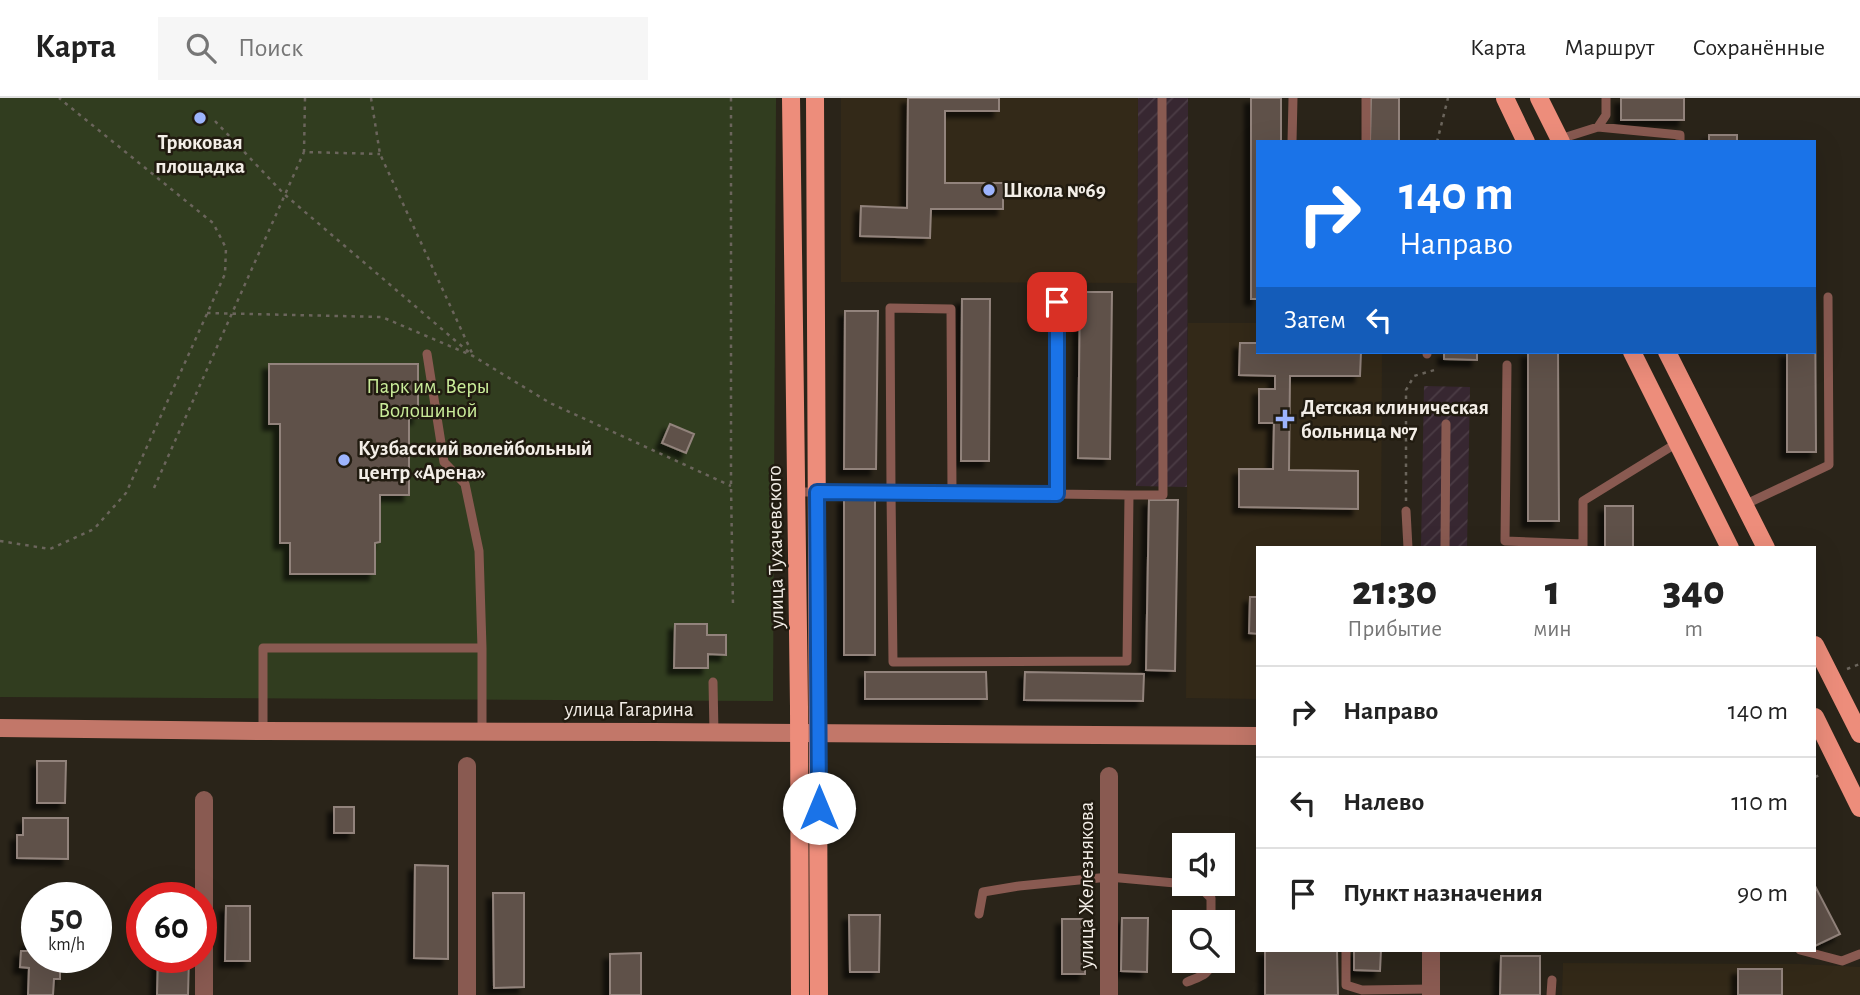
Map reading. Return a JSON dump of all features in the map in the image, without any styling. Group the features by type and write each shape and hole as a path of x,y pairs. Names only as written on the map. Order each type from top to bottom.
{"main road":[{"name":"улица Тухачевского","path":"791,98 800,995"},
{"name":"улица Тухачевского","path":"815,98 819,995"},
{"path":"1505,98 1525,140"},
{"path":"1539,98 1560,140"},
{"path":"1633,354 1729,546"},
{"path":"1670,354 1765,546"},
{"path":"1816,647 1858,725 1817,727 1860,808"}],"street":[{"name":"улица Гагарина","path":"0,728 263,732 1256,736"},
{"path":"467,766 467,995"},
{"name":"улица Железнякова","path":"1109,776 1109,995"},
{"path":"204,800 204,995"},
{"path":"1431,952 1431,992"}],"lane":[{"path":"797,492 1163,495 1162,98"},
{"path":"1292,140 1293,98"},
{"path":"1366,98 1366,140"},
{"path":"1598,127 1606,115 1606,98"},
{"path":"1560,140 1598,127 1680,135 1680,140"},
{"path":"1744,505 1829,465 1828,297"},
{"path":"1057,302 1057,494"},
{"path":"952,493 951,309 890,308 893,662 1127,661 1129,495"},
{"path":"427,354 444,463 465,484 478,551 482,732"},
{"path":"1507,365 1505,541 1583,546 1583,501 1678,443"},
{"path":"1445,546 1446,424"},
{"path":"1406,512 1408,546"},
{"path":"263,732 263,648 482,648"},
{"path":"713,681 714,733"},
{"path":"979,914 983,892 1109,877 1201,888 1211,898 1211,910"},
{"path":"1346,952 1346,985 1362,990 1431,992"},
{"path":"1808,952 1842,961 1860,954"},
{"path":"1187,982 1207,973"},
{"path":"1551,995 1552,980"}],"path":[{"path":"0,541 50,550 94,529 126,493 225,274 226,248 213,223 59,98"},
{"path":"155,488 304,152 305,98"},
{"path":"371,98 380,155 473,356"},
{"path":"731,98 730,486 733,606"},
{"path":"1438,140 1448,98"},
{"path":"215,121 284,194 473,356"},
{"path":"304,152 380,155"},
{"path":"207,313 382,317 473,356 550,403 730,486"},
{"path":"1406,512 1406,390 1414,376 1437,369"},
{"path":"1843,671 1860,664"},
{"path":"1816,777 1822,774"}],"shaded area":[{"name":"Школа №69","path":"841,98 1138,98 1137,283 841,282"},
{"path":"1138,98 1188,98 1187,487 1136,486"},
{"name":"Детская клиническая больница №7","path":"1188,323 1256,323 1256,354 1382,354 1381,546 1256,546 1256,699 1186,698"},
{"path":"1424,386 1470,387 1467,546 1421,546"},
{"path":"1563,963 1801,964 1860,967 1860,995 1562,995"}],"green space":[{"name":"Парк им. Веры Волошиной","path":"0,98 776,98 773,701 0,697"}],"building":[{"path":"908,98 999,98 999,111 945,111 945,183 1003,183 1003,209 931,209 930,238 860,236 861,206 907,208"},
{"path":"1251,98 1281,98 1281,140 1256,140 1256,299 1251,299"},
{"path":"1371,98 1399,98 1399,140 1370,140"},
{"path":"1621,98 1684,98 1684,120 1621,120"},
{"path":"1709,135 1737,135 1737,140 1709,140"},
{"path":"1080,292 1112,292 1110,459 1078,458"},
{"path":"962,299 990,299 989,461 961,461"},
{"path":"845,311 878,311 876,469 844,469"},
{"path":"1240,343 1256,343 1256,354 1361,354 1360,376 1290,376 1289,470 1358,471 1358,509 1239,507 1239,469 1273,469 1274,423 1259,423 1259,389 1275,389 1275,376 1239,375"},
{"path":"1444,354 1477,354 1477,360 1444,359"},
{"path":"1528,354 1558,354 1559,521 1528,521"},
{"path":"1787,354 1815,354 1816,452 1787,452"},
{"name":"Кузбасский волейбольный центр «Арена»","path":"269,364 418,364 418,418 409,418 409,495 380,495 380,542 375,543 375,574 290,574 290,543 280,543 280,424 269,424"},
{"path":"670,424 694,434 686,453 662,443"},
{"path":"844,497 875,497 875,655 844,655"},
{"path":"1149,500 1178,500 1175,671 1146,670"},
{"path":"1605,506 1633,506 1633,546 1605,546"},
{"path":"1250,597 1256,597 1256,634 1249,633"},
{"path":"675,624 707,624 707,635 726,635 726,655 708,654 708,668 674,668"},
{"path":"865,672 986,672 987,699 865,699"},
{"path":"1025,672 1144,674 1143,701 1024,700"},
{"path":"37,761 66,761 65,803 37,803"},
{"path":"334,807 354,807 354,833 334,833"},
{"path":"23,818 68,818 68,859 17,858 17,835 23,835"},
{"path":"415,865 448,866 448,959 414,958"},
{"path":"1816,888 1840,934 1816,946"},
{"path":"493,893 524,893 524,987 494,988"},
{"path":"226,906 250,906 250,961 225,961"},
{"path":"849,915 880,915 879,972 850,972"},
{"path":"1122,918 1148,918 1147,972 1121,971"},
{"path":"1062,919 1085,919 1085,974 1062,974"},
{"path":"1265,952 1337,952 1338,995 1265,995"},
{"path":"1354,952 1381,952 1380,971 1354,970"},
{"path":"641,953 641,995 610,995 610,954"},
{"path":"1501,956 1540,956 1540,995 1500,995"},
{"path":"1738,969 1782,969 1782,995 1738,995"},
{"path":"29,973 60,973 60,979 54,979 53,995 28,995"},
{"path":"158,973 189,973 188,995 157,995"}],"place":[{"name":"Трюковая площадка","path":"200,118"},
{"name":"Школа №69","path":"989,190"},
{"name":"Детская клиническая больница №7","path":"1285,419"},
{"name":"Кузбасский волейбольный центр «Арена»","path":"344,460"}],"route":[{"path":"819,808 817,492 1057,494 1057,302"}]}
